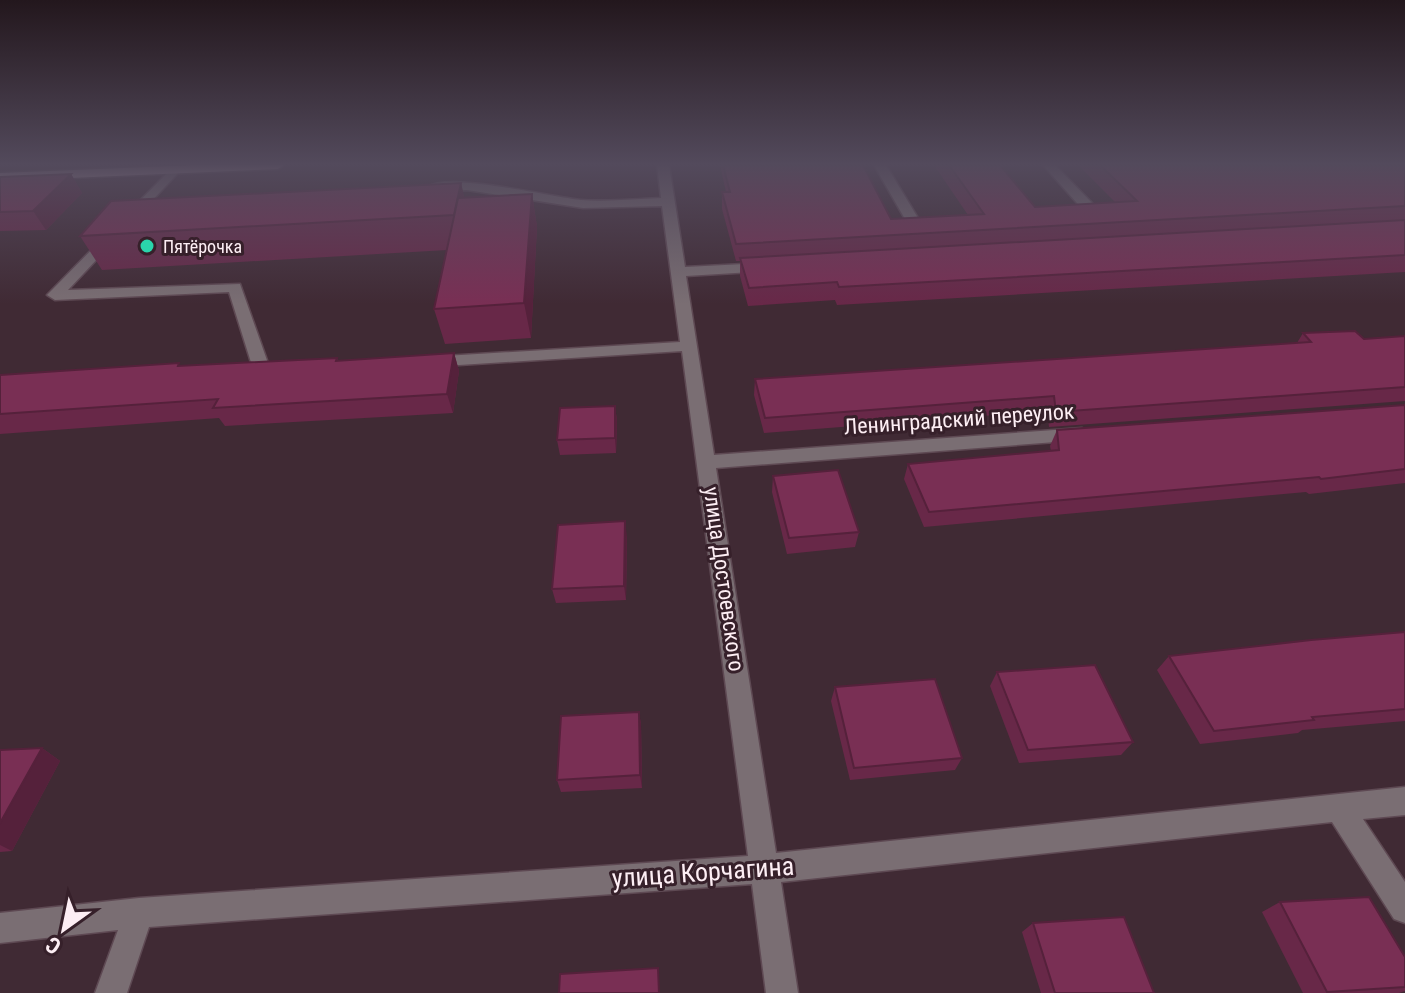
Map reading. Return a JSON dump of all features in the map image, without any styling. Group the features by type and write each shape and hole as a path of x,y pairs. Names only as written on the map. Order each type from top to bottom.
{"street":[{"path":"142,211 55,295 235,287 262,372 293,370"},
{"name":"улица Достоевского","path":"668,211 708,462 782,993"},
{"path":"907,211 914,223"},
{"path":"676,272 787,265"},
{"path":"416,363 688,346"},
{"name":"Ленинградский переулок","path":"708,462 1104,432"},
{"name":"улица Корчагина","path":"0,928 139,913 765,869 1405,801"},
{"path":"1339,808 1405,908"},
{"path":"111,993 139,913"}],"building":[{"path":"102,211 455,211 454,215 80,236"},
{"path":"455,211 531,211 524,303 434,309"},
{"path":"727,211 887,211 891,219 984,214 982,211 1311,211 736,244"},
{"path":"1405,220 1405,255 839,287 837,282 749,288 740,258"},
{"path":"1355,331 1364,339 1405,336 1405,387 1056,412 1054,396 765,418 755,379 1311,342 1303,333"},
{"path":"454,353 447,394 213,408 218,399 0,414 0,375 179,363 178,366 337,358 336,361"},
{"path":"1405,405 1405,469 1321,479 929,512 908,464 1059,450 1057,430"},
{"path":"615,406 615,438 557,440 560,408"},
{"path":"838,470 859,532 789,538 773,476"},
{"path":"625,521 624,586 552,589 558,525"},
{"path":"1405,632 1405,709 1312,717 1314,720 1214,731 1169,656 1311,640"},
{"path":"1095,665 1133,742 1028,750 997,672"},
{"path":"935,679 962,758 854,768 835,687"},
{"path":"639,712 640,775 557,780 561,716"},
{"path":"42,748 0,823 0,750"},
{"path":"1369,897 1405,957 1405,987 1327,992 1280,902"},
{"path":"1124,917 1154,993 1055,993 1033,923"},
{"path":"658,968 659,993 559,993 560,974"}],"place":[{"name":"Пятёрочка","path":"147,246"}]}
